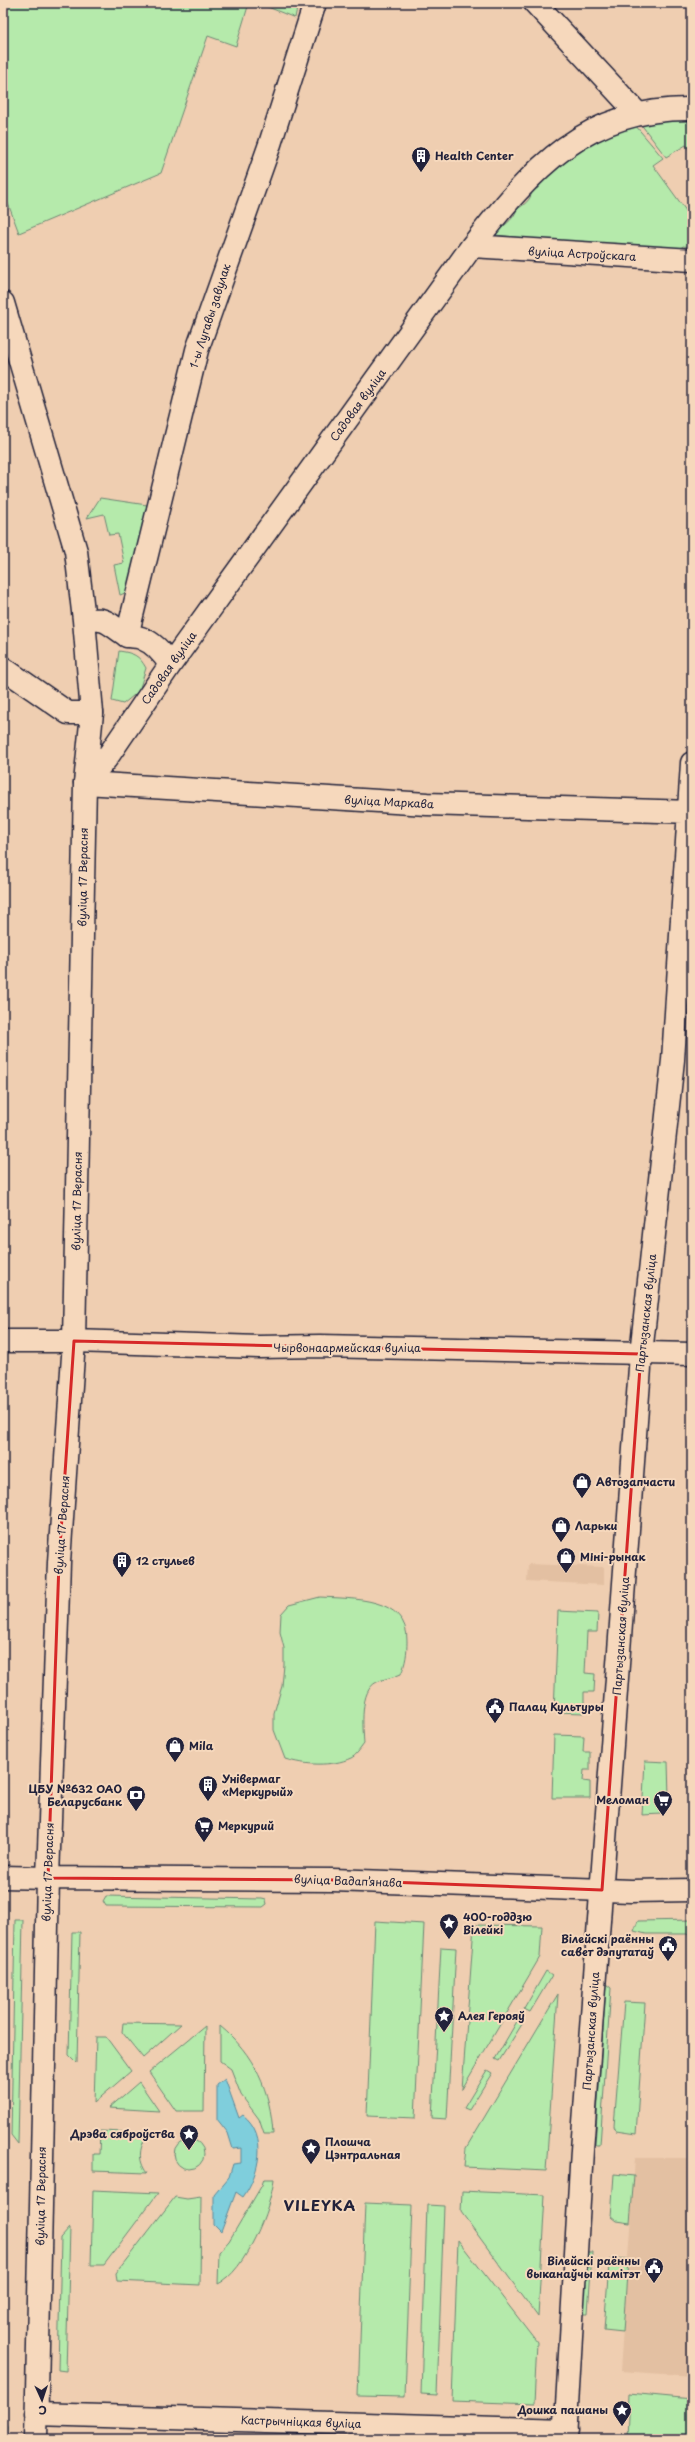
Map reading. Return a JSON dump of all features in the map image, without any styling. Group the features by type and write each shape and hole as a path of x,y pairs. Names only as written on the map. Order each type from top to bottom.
{"street":[{"name":"1-ы Лугавы завулак","path":"127,636 196,350 269,147 314,6 312,3"},
{"path":"536,3 638,114"},
{"name":"Садовая вуліца","path":"85,783 106,759 170,665 472,246 519,188 536,170 562,148 610,122 638,114 692,109"},
{"name":"вуліца Астроўскага","path":"472,246 692,260"},
{"name":"вуліца 17 Верасня","path":"3,303 76,551 92,713 85,783 74,1341 59,1562 48,1878 36,2439"},
{"path":"84,620 107,620 127,636 140,638 152,644 162,653 170,665"},
{"path":"3,668 68,713 92,713"},
{"name":"Партызанская вуліца","path":"565,2434 582,2150 641,1354 673,1060 692,763"},
{"name":"вуліца Маркава","path":"85,783 427,804 690,812"},
{"name":"Чырвонаармейская вуліца","path":"3,1341 74,1341 259,1347 320,1346 692,1354"},
{"name":"вуліца Вадапʼянава","path":"3,1877 333,1880 602,1890 692,1890"},
{"name":"Кастрычніцкая вуліца","path":"36,2414 565,2434"}],"highlighted area":[{"path":"74,1341 641,1354 602,1890 333,1880 48,1878 59,1562"}],"shaded area":[{"name":"Міні-рынак","path":"528,1564 604,1567 604,1585 527,1581"},
{"name":"Вілейскі раённы выканаўчы камітэт","path":"635,2158 692,2158 692,2376 620,2371"}],"green space":[{"path":"3,3 249,3 236,46 208,36 161,173 19,233 3,190"},
{"path":"258,3 298,3 295,18"},
{"path":"692,116 692,154 686,145 666,157 640,123"},
{"path":"635,125 663,158 653,165 692,219 692,247 683,246 674,253 495,235 513,217 517,209 527,202 532,191 538,188 547,175 591,142 597,141"},
{"path":"100,498 147,505 133,590 120,595 114,565 124,563 118,534 109,535 104,514 87,518"},
{"path":"119,651 135,655 141,660 146,668 139,691 123,704 112,701"},
{"path":"320,1597 362,1600 376,1603 388,1608 398,1615 405,1626 407,1650 401,1674 377,1682 371,1686 367,1693 363,1710 364,1744 356,1754 351,1758 335,1763 309,1764 285,1759 274,1730 274,1713 282,1686 284,1665 284,1648 280,1632 281,1614 289,1605"},
{"path":"558,1611 598,1613 597,1632 587,1632 585,1673 595,1674 594,1692 584,1692 584,1713 554,1712"},
{"path":"554,1735 584,1736 583,1752 590,1752 590,1770 584,1770 583,1781 590,1782 590,1798 552,1798"},
{"path":"645,1761 668,1762 669,1797 660,1797 661,1814 642,1815"},
{"path":"106,1896 262,1899 266,1900 267,1904 263,1907 106,1906 103,1901"},
{"path":"15,1920 23,1920 18,2144 11,2135"},
{"path":"692,1920 692,1938 689,1938 689,1934 646,1934 634,1931 638,1921"},
{"path":"375,1921 424,1924 415,2118 367,2116"},
{"path":"474,1925 542,1926 540,1957 462,2089"},
{"path":"72,1932 80,1932 77,2063 69,2055"},
{"path":"441,1947 456,1948 447,2119 432,2118"},
{"path":"546,1971 552,1975 530,2012 524,2009"},
{"path":"606,1984 611,1988 600,2145 595,2145"},
{"path":"558,1994 546,2171 464,2167 466,2148"},
{"path":"624,2002 645,2003 636,2134 616,2131 614,2126"},
{"path":"519,2018 524,2021 499,2061 495,2059"},
{"path":"123,2023 181,2024 143,2058 122,2032"},
{"path":"205,2026 204,2111 176,2111 149,2072"},
{"path":"220,2026 242,2049 258,2074 269,2103 273,2134 264,2134 259,2119 241,2095 231,2069 220,2061"},
{"path":"96,2037 106,2037 131,2071 94,2103"},
{"path":"487,2070 492,2073 469,2110 464,2108"},
{"path":"139,2082 159,2111 109,2108"},
{"path":"100,2131 149,2133 143,2143 140,2153 142,2163 147,2173 93,2171 93,2154 99,2154"},
{"path":"189,2139 200,2143 204,2154 200,2165 189,2169 178,2165 174,2154 178,2143"},
{"path":"614,2174 634,2176 630,2223 616,2221 611,2217"},
{"path":"264,2179 274,2179 268,2206 255,2238 238,2267 218,2284 219,2252 229,2241 262,2185"},
{"path":"93,2190 158,2193 104,2265 91,2265"},
{"path":"462,2191 545,2195 538,2317 461,2212"},
{"path":"175,2197 187,2199 201,2197 200,2285 117,2281 116,2273"},
{"path":"365,2203 412,2205 405,2397 358,2396"},
{"path":"427,2205 444,2206 437,2395 421,2394"},
{"path":"70,2228 66,2371 58,2370 61,2238"},
{"path":"458,2240 537,2342 534,2404 452,2401"},
{"path":"587,2252 592,2252 588,2314 582,2314"},
{"path":"615,2258 628,2259 623,2332 604,2330 609,2264 610,2260"},
{"path":"629,2393 692,2399 692,2439 627,2439"},
{"path":"3,2419 8,2427 7,2439 3,2439"}],"water":[{"path":"225,2079 239,2118 243,2115 251,2123 256,2133 259,2144 259,2155 257,2167 249,2188 243,2197 236,2192 221,2232 214,2225 214,2195 229,2177 233,2164 241,2163 241,2148 233,2149 228,2133 217,2119 217,2085"}],"place":[{"name":"Health Center","path":"421,173"},
{"name":"Автозапчасти","path":"582,1499"},
{"name":"Ларьки","path":"561,1543"},
{"name":"Міні-рынак","path":"566,1574"},
{"name":"12 стульев","path":"122,1578"},
{"name":"Палац Культуры","path":"495,1724"},
{"name":"Mila","path":"175,1763"},
{"name":"Універмаг «Меркурый»","path":"208,1802"},
{"name":"ЦБУ №632 ОАО Беларусбанк","path":"136,1812"},
{"name":"Меломан","path":"663,1817"},
{"name":"Меркурий","path":"204,1843"},
{"name":"400-годдзю Вілейкі","path":"449,1940"},
{"name":"Вілейскі раённы савет дэпутатаў","path":"668,1962"},
{"name":"Алея Герояў","path":"444,2033"},
{"name":"Дрэва сяброўства","path":"189,2151"},
{"name":"Плошча Цэнтральная","path":"311,2165"},
{"name":"Вілейскі раённы выканаўчы камітэт","path":"654,2284"},
{"name":"Дошка пашаны","path":"622,2427"}],"district":[{"name":"VILEYKA","path":"320,2206"}]}
